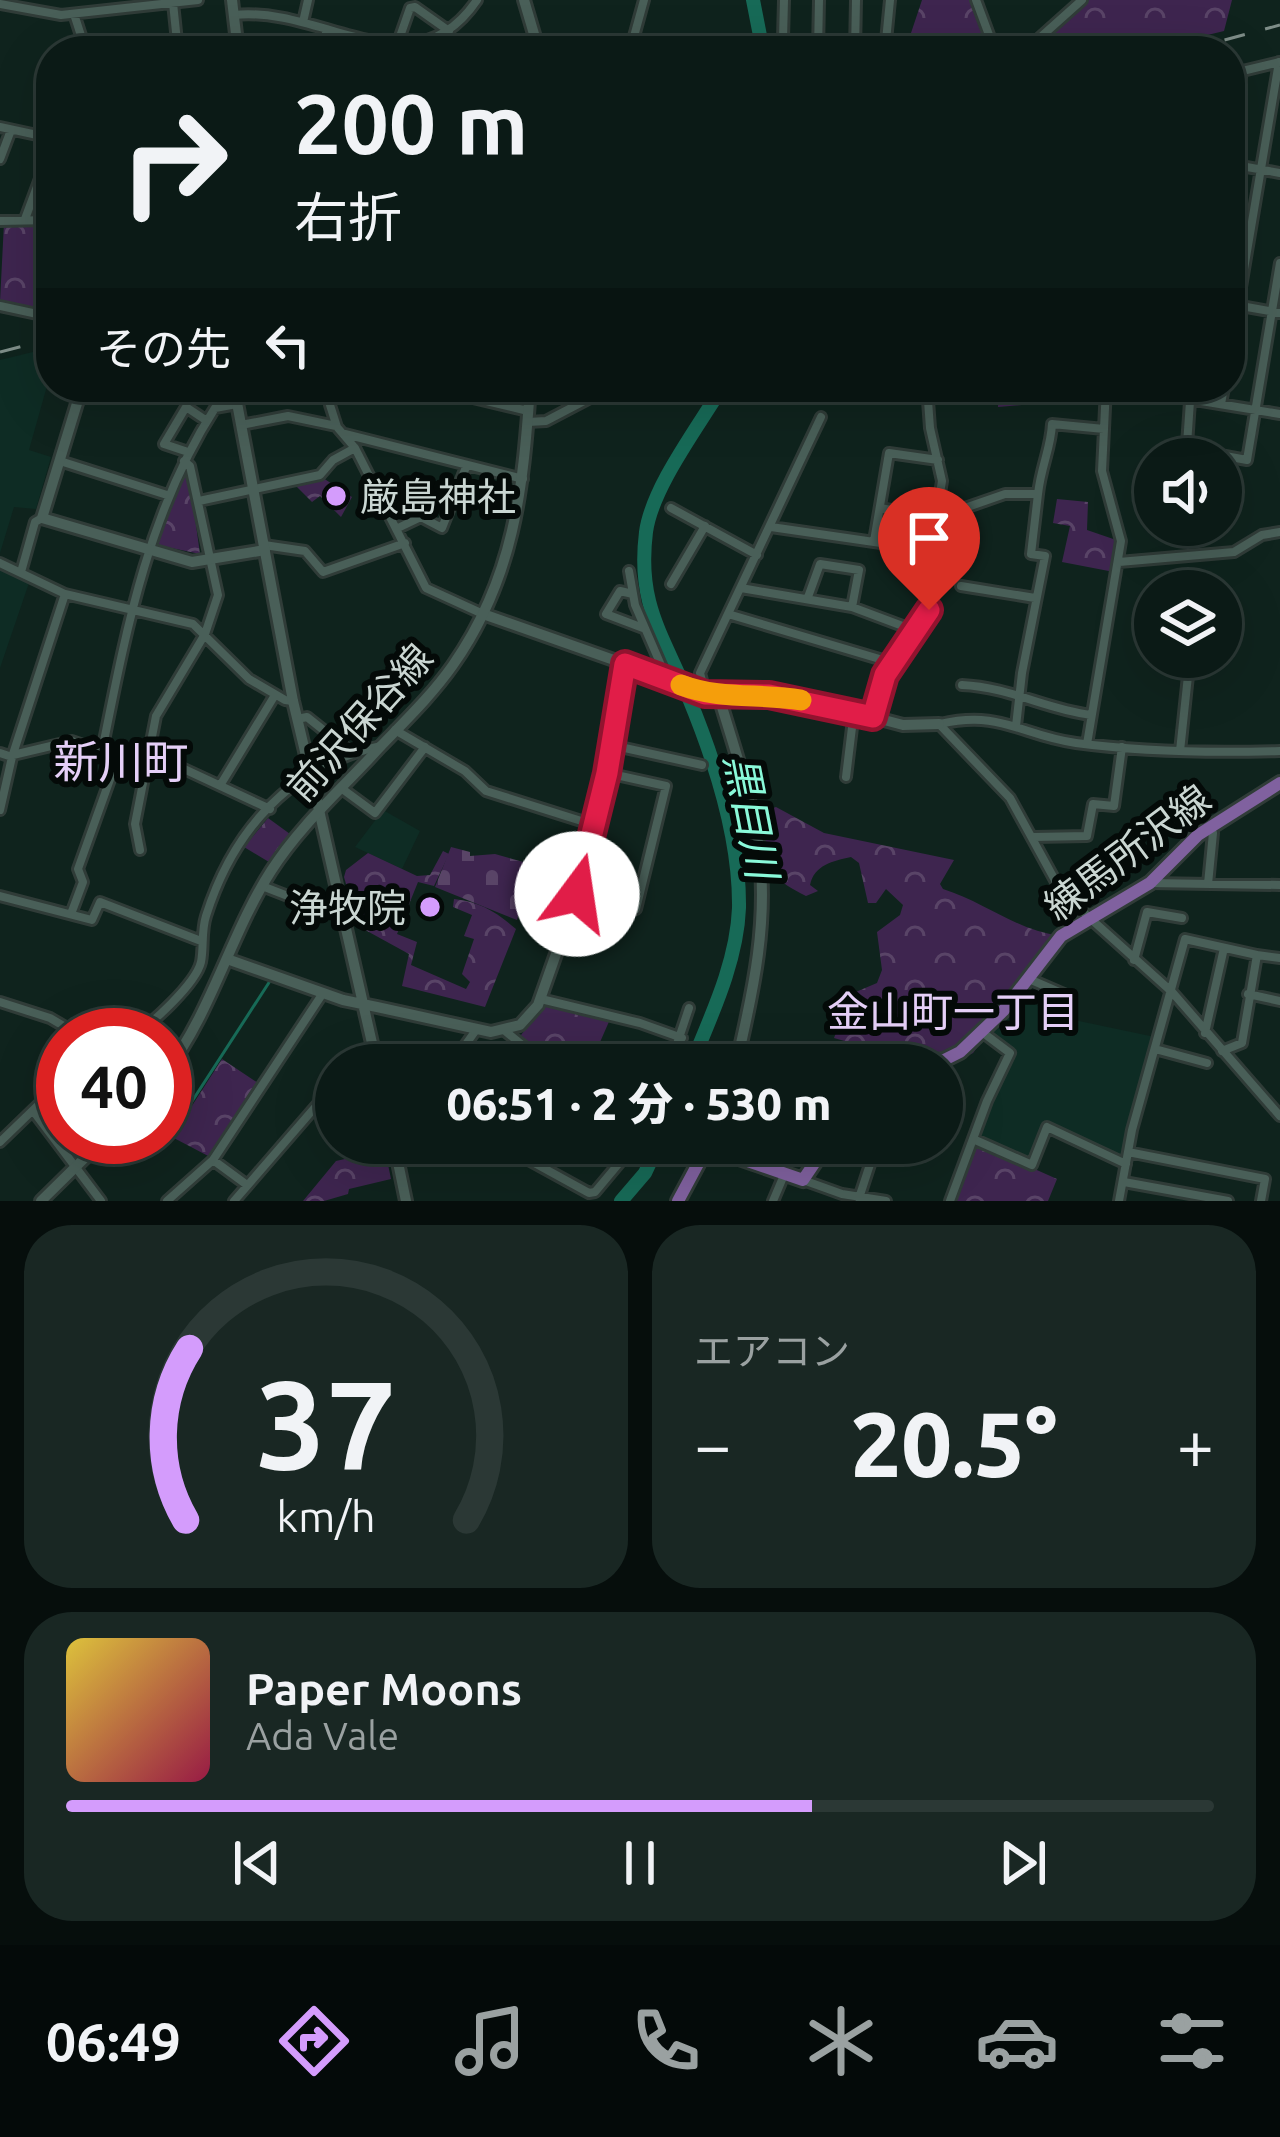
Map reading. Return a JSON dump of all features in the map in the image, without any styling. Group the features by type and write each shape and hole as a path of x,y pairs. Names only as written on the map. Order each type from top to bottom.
{"main road":[{"name":"練馬所沢線","path":"963,1048 982,1032 1061,936 1150,883 1209,827 1280,784"},
{"path":"678,1201 694,1164"},
{"path":"759,1164 803,1180 814,1164"}],"street":[{"path":"0,4 40,5 74,14 198,0"},
{"path":"232,0 236,36"},
{"path":"303,22 308,0"},
{"path":"444,36 477,0"},
{"path":"524,0 535,36"},
{"path":"634,36 644,0"},
{"path":"783,36 784,0"},
{"path":"819,36 820,0"},
{"path":"855,36 856,0"},
{"path":"886,36 890,0"},
{"path":"976,0 989,36"},
{"path":"1042,36 1082,0"},
{"path":"173,3 176,36"},
{"path":"400,36 410,8 415,7 449,32"},
{"path":"234,15 267,12 349,36"},
{"path":"74,14 81,36"},
{"path":"325,36 327,29"},
{"path":"1245,69 1280,62 1245,249"},
{"path":"0,158 5,128 36,135"},
{"path":"1245,166 1280,172"},
{"path":"25,219 36,189"},
{"path":"0,221 36,219"},
{"path":"1242,460 1247,460 1276,312 1280,263"},
{"path":"0,306 36,314"},
{"path":"1245,306 1276,312"},
{"path":"21,572 77,402"},
{"path":"333,402 340,430 355,448 426,588 483,614 719,697 769,695 903,725 973,716 1087,744 1180,751 1280,751"},
{"path":"478,402 546,421 582,402"},
{"name":"前沢保谷線","path":"192,1029 262,886 320,810 440,683 483,614 509,548 524,479 529,402"},
{"path":"873,717 885,675 916,631 934,594 942,482 928,402"},
{"path":"1087,744 1119,562 1120,530 1102,471 1105,402"},
{"path":"1187,438 1190,402"},
{"path":"1209,402 1280,414"},
{"path":"101,751 130,608 167,495 215,408 237,404 293,701 373,1044"},
{"path":"140,850 135,824 156,716 205,634 218,595 190,466 186,457 164,444 185,407 206,421"},
{"path":"241,425 294,416 466,467 524,479"},
{"path":"703,693 700,673 821,417"},
{"path":"1016,726 1045,556 1031,554 1042,455 1051,446 1052,424 1104,429"},
{"path":"199,501 320,475 333,460 355,448"},
{"path":"874,541 889,453 938,460"},
{"path":"57,460 167,495"},
{"path":"398,528 421,517 442,527 466,467"},
{"path":"880,508 936,518 1005,494 1038,494"},
{"path":"671,508 757,555"},
{"path":"42,518 192,562 264,548 305,551 323,572 405,543"},
{"path":"671,584 705,526"},
{"path":"771,527 936,551"},
{"path":"1119,562 1234,553 1262,535 1280,532"},
{"path":"0,563 65,594 193,623 249,679 293,701"},
{"path":"808,597 820,564 859,570 852,607"},
{"path":"629,571 644,629 667,680"},
{"path":"962,586 1035,598"},
{"path":"741,588 852,607 916,631"},
{"path":"633,594 620,591 606,614 644,629"},
{"path":"0,810 65,594"},
{"path":"728,614 893,663"},
{"path":"226,959 323,993 476,1030 505,1031 527,1020 541,999 577,894 607,773 625,664"},
{"path":"1180,751 1188,678"},
{"path":"962,685 998,686 1091,715"},
{"path":"221,784 275,695"},
{"path":"719,697 752,809 760,859 754,989 741,1044"},
{"path":"846,777 854,711"},
{"path":"297,719 307,717 351,752"},
{"path":"939,724 1010,797 1062,893 1172,992 1280,1116"},
{"path":"395,730 465,772 486,791 594,825"},
{"path":"0,753 45,751 69,741 118,757 184,769 270,809"},
{"path":"611,745 702,765"},
{"path":"164,1008 199,968 201,941 226,863 290,784 351,752 381,746"},
{"path":"341,788 375,813 425,747"},
{"path":"1034,837 1088,836 1093,805 1114,806 1122,747"},
{"path":"71,914 83,882 78,869 118,757"},
{"path":"577,894 636,909 666,786 607,773"},
{"path":"1208,884 1213,833 1209,827"},
{"path":"1150,883 1280,885"},
{"path":"262,886 344,918"},
{"path":"0,896 92,920 100,902 201,941"},
{"path":"1134,960 1147,912 1182,918"},
{"path":"1119,1201 1185,939 1280,958"},
{"path":"1205,1033 1224,948"},
{"path":"1222,1051 1242,1042 1257,955"},
{"path":"1028,979 1066,995"},
{"path":"167,1201 213,1160 323,993"},
{"path":"1248,994 1280,1001"},
{"path":"541,999 682,1038"},
{"path":"0,1001 36,1013"},
{"path":"679,1044 689,1008"},
{"path":"466,1044 476,1030"},
{"path":"505,1031 521,1044"},
{"path":"950,1201 1010,1053 982,1032"},
{"path":"1156,1048 1207,1063"},
{"path":"234,1201 315,1107"},
{"path":"0,1142 34,1112 100,1201"},
{"path":"973,1139 1031,1165 1047,1127 1126,1164"},
{"path":"1128,1152 1264,1179 1261,1201"},
{"path":"213,1160 247,1185"},
{"path":"41,1201 79,1164"},
{"path":"398,1164 406,1201"},
{"path":"536,1164 589,1193 622,1164"},
{"path":"859,1198 871,1164"},
{"path":"772,1201 784,1173"},
{"path":"803,1180 859,1198 886,1201"},
{"path":"1123,1182 1182,1197 1228,1201"}],"shaded area":[{"path":"36,351 36,402 42,402 29,450 51,457 36,509 14,507 0,553 0,360"},
{"path":"0,568 30,580 0,668"},
{"path":"383,810 420,831 402,869 355,847"},
{"path":"1023,998 1060,1017 1155,1037 1120,1159 1045,1123 1027,1159 978,1137 1013,1052 988,1034"}],"green space":[{"path":"922,0 974,0 987,36 910,36"},
{"path":"1089,0 1232,0 1224,31 1203,36 1049,36"},
{"path":"36,222 36,309 0,302 4,223"},
{"path":"998,402 1055,402 998,407"},
{"path":"182,472 189,474 200,554 157,545 170,495"},
{"path":"320,476 352,497 341,517 320,496 312,502 295,485"},
{"path":"1057,499 1088,502 1087,530 1119,541 1114,572 1062,562 1070,526 1053,523"},
{"path":"776,807 824,833 954,860 940,884 943,889 1029,928 1061,936 973,1053 963,1058 963,1044 848,1044 834,1038 851,994 877,983 882,970 877,932 900,915 903,905 886,889 876,903 868,903 859,863 851,857 820,868 810,885 818,891 806,896 781,881 763,855 756,814"},
{"path":"268,818 290,834 269,862 244,847"},
{"path":"451,847 470,852 470,856 495,854 527,863 531,872 517,920 435,887"},
{"path":"443,851 449,854 434,886 418,882 397,934 417,942 411,965 466,989 470,982 462,974 474,939 464,936 472,915 453,907 454,899 488,909 516,929 485,1007 402,986 409,954 358,926 344,877 368,853 417,876 430,875"},
{"path":"548,1001 611,1017 599,1044 523,1044 517,1040"},
{"path":"222,1059 261,1085 212,1158 192,1148 192,1106"},
{"path":"976,1143 1057,1179 1048,1201 953,1201"},
{"path":"334,1164 388,1164 391,1179 349,1189 348,1194 324,1201 303,1201"}],"waterway":[{"name":"黒目川","path":"753,0 760,36"},
{"name":"黒目川","path":"699,1044 722,988 737,928 735,854 716,773 648,599 644,557 657,496 713,402"},
{"path":"192,1101 270,981"},
{"name":"黒目川","path":"621,1201 649,1164"}],"railway":[{"path":"1239,36 1280,25"},
{"path":"0,352 36,343"}],"slow traffic":[{"path":"681,685 719,697 769,695 801,700"}],"place":[{"name":"厳島神社","path":"336,496"},
{"name":"浄牧院","path":"430,907"}],"district":[{"name":"新川町","path":"121,761"},
{"name":"金山町一丁目","path":"953,1011"}],"route":[{"path":"577,894 607,773 625,664 719,697 769,695 873,717 885,675 929,610"}]}
